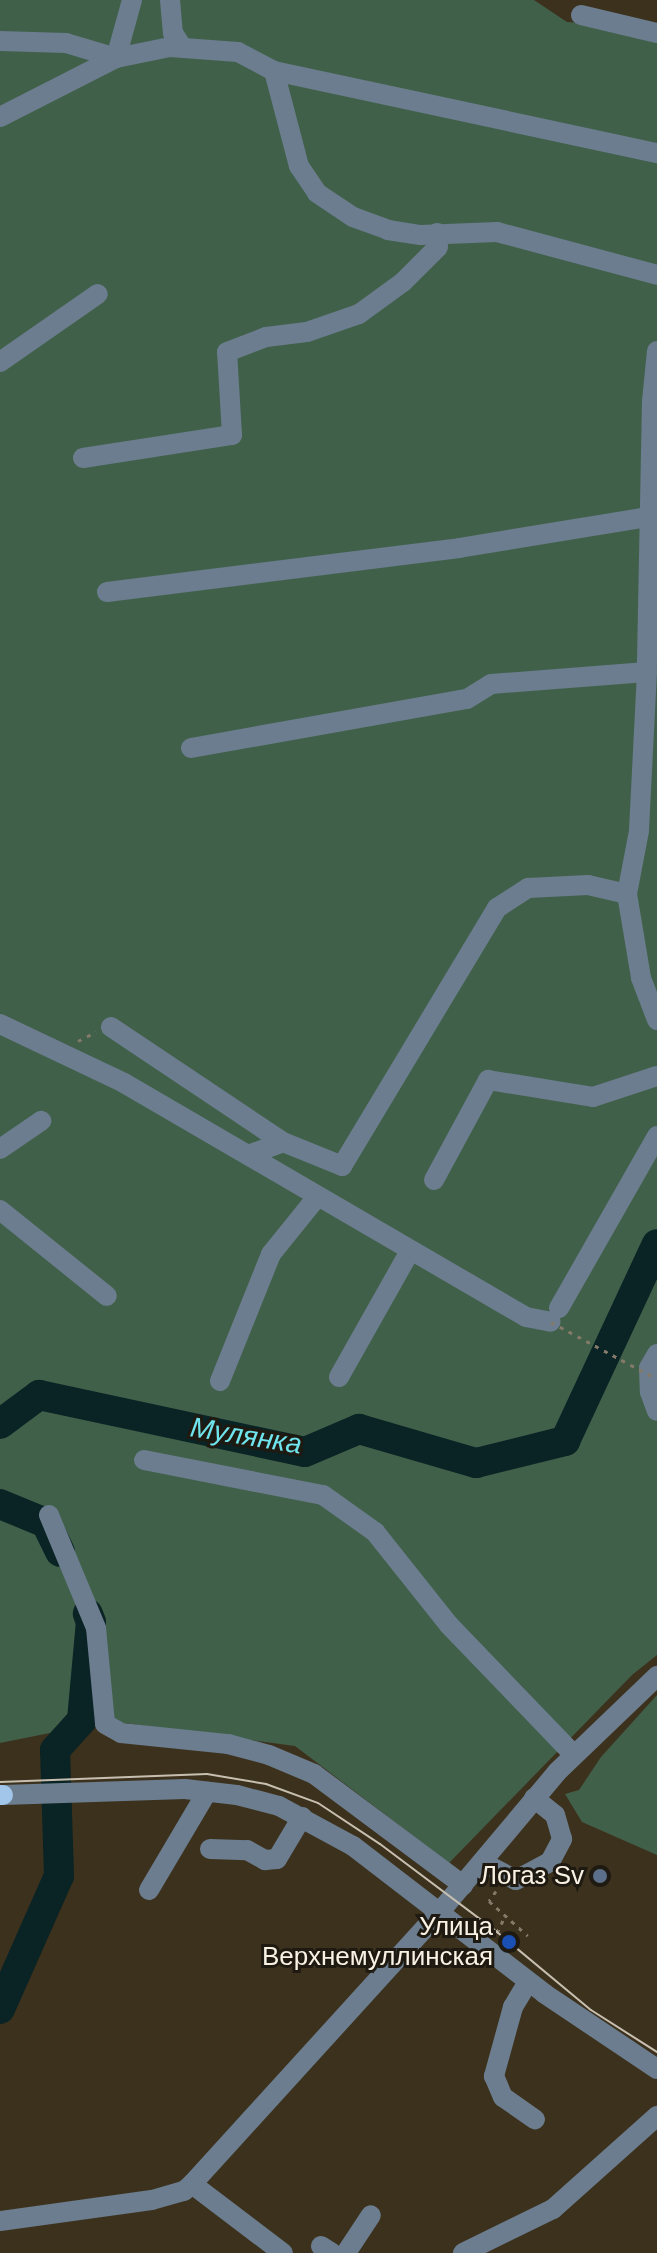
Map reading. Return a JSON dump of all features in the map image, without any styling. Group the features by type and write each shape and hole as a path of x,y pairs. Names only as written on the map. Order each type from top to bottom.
{"street":[{"path":"116,58 132,0"},
{"path":"170,0 173,33 182,47"},
{"path":"581,15 657,33"},
{"path":"0,41 66,43 116,58"},
{"path":"0,117 116,58 182,47 238,52 274,71 657,153"},
{"path":"274,71 288,135 299,166 317,193 353,217 388,230 497,232 657,275"},
{"path":"83,458 232,435 227,352 266,337 307,332 359,314 403,282 438,247 437,233"},
{"path":"0,362 98,294"},
{"path":"657,351 648,517 652,608 639,831 627,894 641,978 657,1020"},
{"path":"107,592 459,548 648,517"},
{"path":"191,748 467,699 491,684 647,672"},
{"path":"111,1027 283,1142 342,1166 497,908 528,888 588,885 627,894"},
{"path":"0,1024 69,1055 526,1317 555,1315 657,1136"},
{"path":"434,1180 488,1080 593,1097 657,1076"},
{"path":"0,1149 41,1121"},
{"path":"248,1155 283,1142"},
{"path":"220,1381 271,1254 317,1197"},
{"path":"0,1210 107,1296"},
{"path":"339,1377 410,1251"},
{"path":"657,1354 649,1368 650,1392 657,1411"},
{"path":"144,1460 323,1495 375,1532 449,1625 574,1755"},
{"path":"49,1515 96,1628 105,1724 121,1733 228,1744 269,1755 314,1774 463,1885"},
{"path":"0,2221 152,2200 184,2191 438,1914 534,1798 657,1676"},
{"path":"2,1795 133,1790 207,1792 279,1806 353,1846 528,1982 657,2069"},
{"path":"149,1890 207,1792"},
{"path":"482,1862 516,1880 550,1862 562,1839 555,1815 534,1798"},
{"path":"210,1849 247,1850 265,1860 277,1859 302,1817"},
{"path":"528,1982 513,2007 494,2076 503,2097 535,2119"},
{"path":"463,2253 553,2209 657,2116"},
{"path":"192,2184 283,2253"},
{"path":"346,2253 371,2215"}],"path":[{"path":"69,1055 80,1038 111,1027"},
{"path":"555,1315 657,1379"},
{"path":"505,1874 489,1901 504,1918 528,1936"},
{"path":"494,1938 504,1918"}],"green space":[{"path":"0,0 534,0 567,22 657,28 657,1655 632,1675 449,1863 295,1746 110,1721 0,1743"},
{"path":"657,1695 657,1855 582,1822 565,1794 579,1790 601,1757"}],"waterway":[{"name":"Мулянка","path":"0,1424 39,1395 305,1452 359,1429 476,1463 565,1441 657,1244"},
{"name":"Мулянка","path":"0,1504 46,1523 60,1552"},
{"name":"Мулянка","path":"0,2009 59,1876 55,1750 82,1720 91,1622 88,1614"}],"tram line":[{"path":"0,1782 207,1774 266,1784 318,1803 380,1844 497,1932 591,2010 657,2052"}],"place":[{"name":"Логаз Sv","path":"600,1876"},
{"name":"Улица Верхнемуллинская","path":"509,1942"}]}
